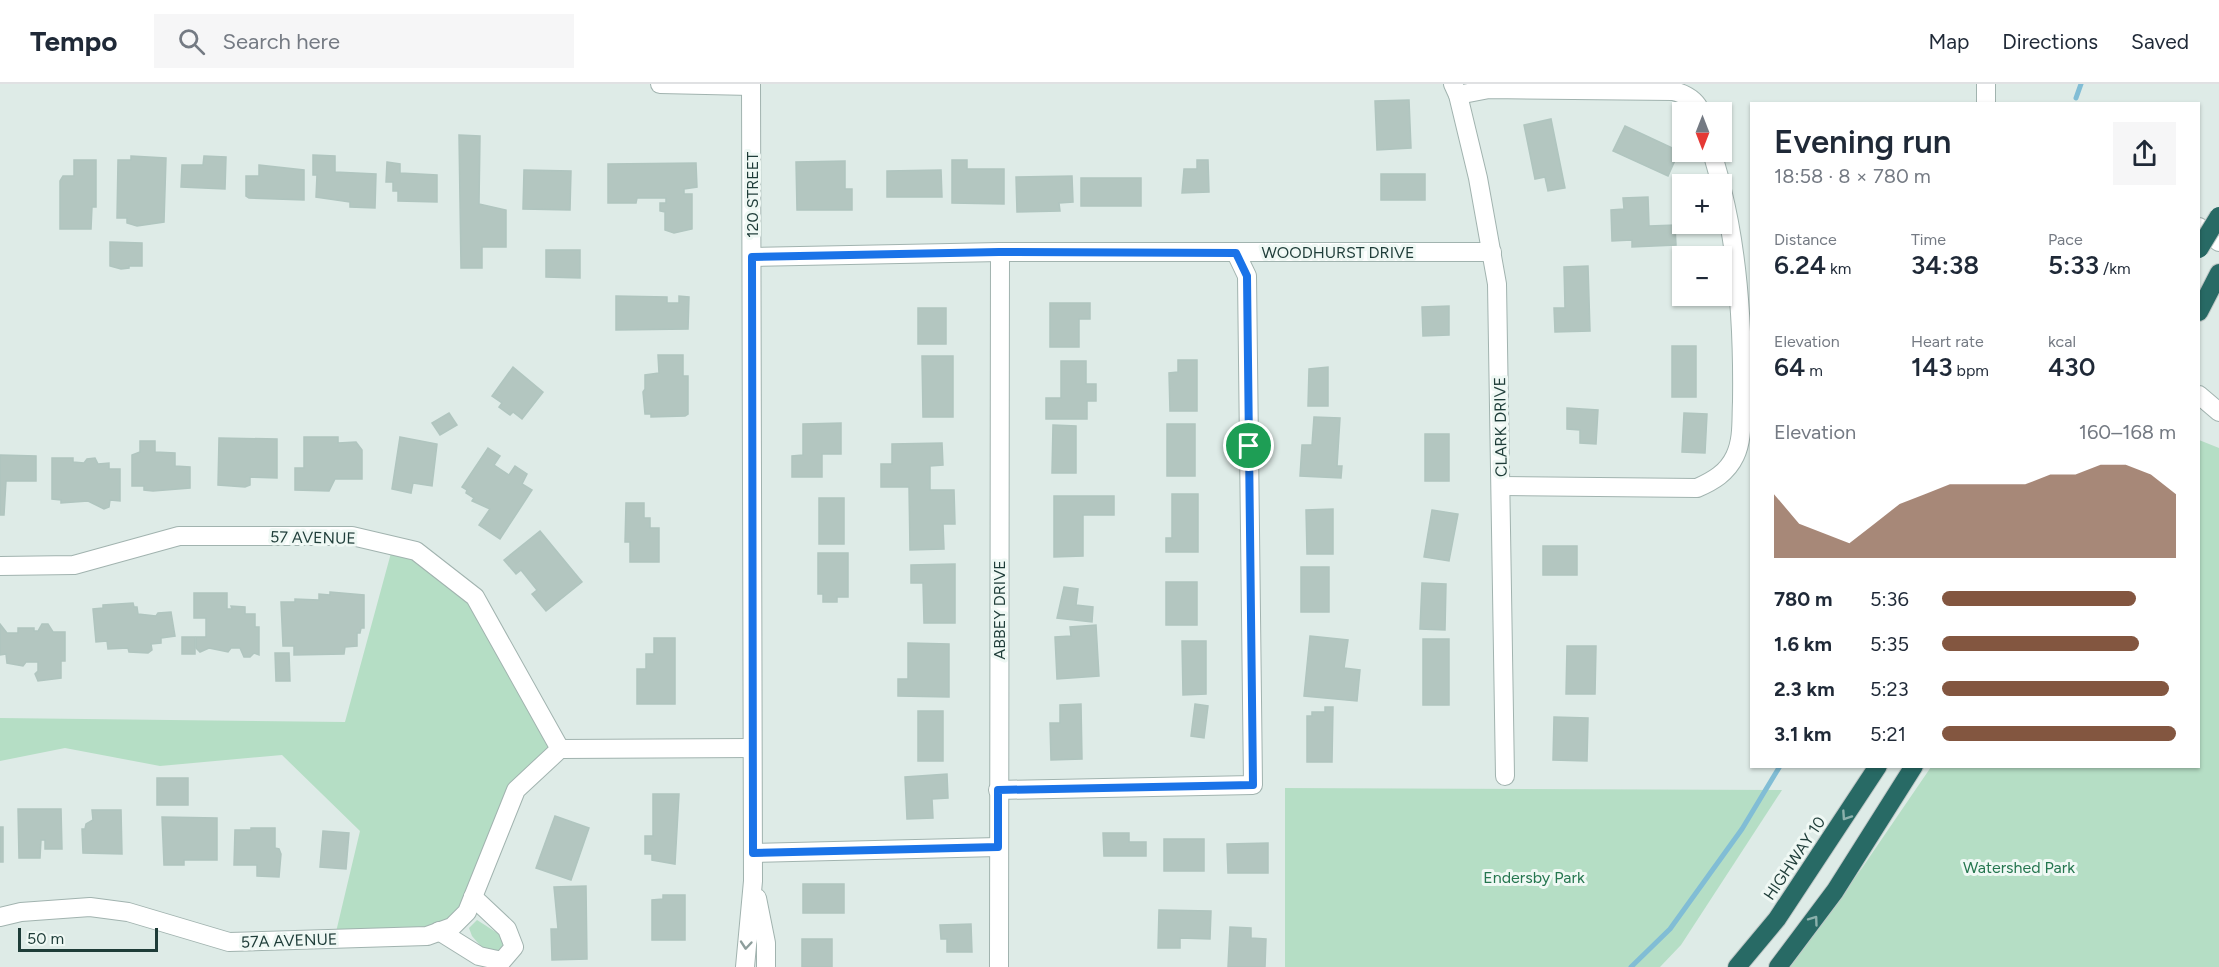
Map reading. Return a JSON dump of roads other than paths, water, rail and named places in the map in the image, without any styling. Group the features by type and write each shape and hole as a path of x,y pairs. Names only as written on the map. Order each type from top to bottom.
{"highway":[{"path":"2200,247 2219,216"},
{"path":"2200,310 2219,273"},
{"path":"2200,318 2219,292"},
{"name":"HIGHWAY 10","path":"1737,967 1777,919 1877,768"},
{"path":"1778,967 1835,891 1913,768"}],"street":[{"path":"660,84 751,85"},
{"path":"1986,84 1986,102"},
{"name":"120 STREET","path":"745,967 753,881 751,85"},
{"path":"1456,89 1673,91 1684,93 1694,102"},
{"name":"CLARK DRIVE","path":"1456,89 1497,284 1505,776"},
{"path":"2200,228 2219,242"},
{"path":"1501,486 1697,488 1713,481 1728,467 1741,437 1743,359 1732,234"},
{"name":"WOODHURST DRIVE","path":"752,257 999,252 1492,252"},
{"name":"ABBEY DRIVE","path":"999,252 999,967"},
{"path":"998,790 1253,785 1247,276 1236,253"},
{"name":"57 AVENUE","path":"0,566 74,565 179,536 352,536 416,551 475,597 560,749"},
{"path":"560,749 752,748"},
{"name":"57A AVENUE","path":"0,917 21,912 90,907 128,912 229,942 427,936 452,927 467,912 516,790 560,749"},
{"path":"753,853 998,847"},
{"name":"120 STREET","path":"753,881 766,943 766,967"},
{"path":"439,931 479,956 502,961 514,947 507,929 473,897"}],"waterway":[{"path":"2076,98 2081,84"},
{"path":"1631,967 1670,929 1742,829 1779,768"}],"park label":[{"name":"Watershed Park","path":"2019,867"},
{"name":"Endersby Park","path":"1534,877"}]}
